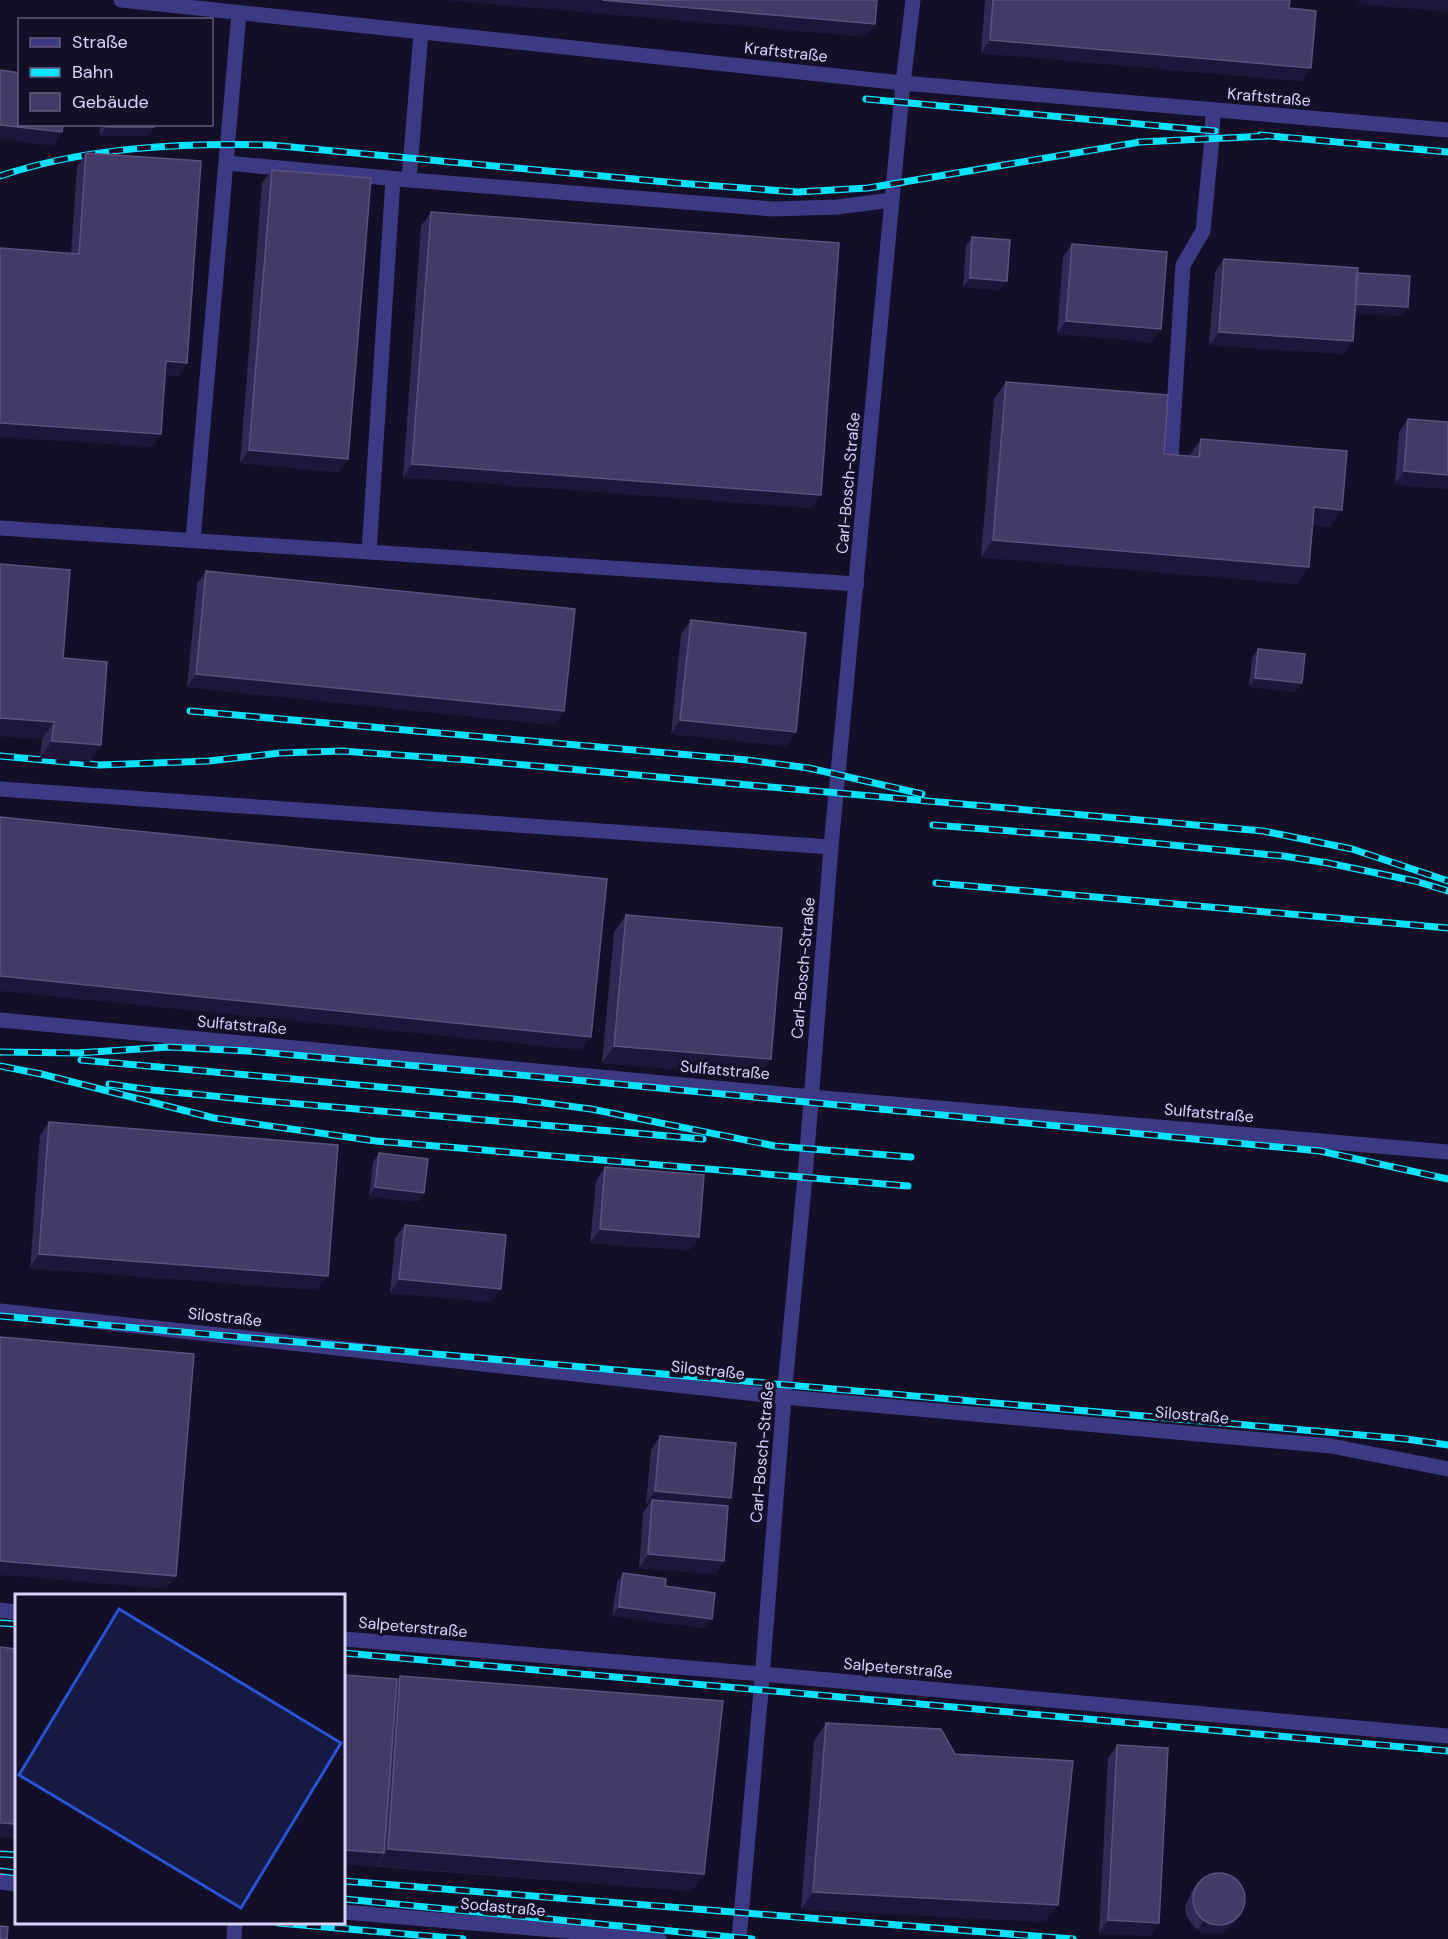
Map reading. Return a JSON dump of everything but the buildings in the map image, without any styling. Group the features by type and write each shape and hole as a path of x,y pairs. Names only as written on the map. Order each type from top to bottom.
{"street":[{"name":"Kraftstraße","path":"121,0 903,83 1448,130"},
{"name":"Carl-Bosch-Straße","path":"739,1939 831,847 903,83 913,0"},
{"path":"193,540 239,13"},
{"path":"409,180 421,32"},
{"path":"1171,457 1183,265 1203,231 1213,110"},
{"path":"226,163 393,179 773,209 837,207 892,200"},
{"path":"369,552 393,179"},
{"path":"0,528 856,584"},
{"path":"0,789 831,847"},
{"name":"Sulfatstraße","path":"0,1020 811,1097 1448,1152"},
{"name":"Silostraße","path":"0,1311 784,1397 1331,1446 1448,1469"},
{"path":"0,1610 15,1612"},
{"name":"Salpeterstraße","path":"345,1639 1448,1736"},
{"path":"0,1882 15,1884"},
{"name":"Sodastraße","path":"345,1912 659,1939"},
{"path":"234,1939 235,1924"}],"railway":[{"path":"866,99 1215,131"},
{"path":"1260,135 1448,152"},
{"path":"0,176 66,159 134,149 168,146 270,145 797,192 868,188 1140,142 1268,136"},
{"path":"190,711 747,760 809,768 922,794"},
{"path":"0,756 99,765 209,761 280,753 341,751 469,760 1263,831 1352,849 1448,881"},
{"path":"933,825 1101,838 1283,856 1415,881 1448,891"},
{"path":"936,883 1448,928"},
{"path":"0,1052 77,1053 169,1047 248,1051 1320,1151 1448,1179"},
{"path":"81,1060 514,1099 591,1109 775,1146 911,1157"},
{"path":"0,1066 41,1074 214,1118 376,1141 908,1186"},
{"path":"109,1084 264,1101 703,1139"},
{"path":"0,1316 1406,1439 1448,1445"},
{"path":"0,1623 15,1624"},
{"path":"345,1653 1448,1751"},
{"path":"0,1854 15,1855"},
{"path":"0,1871 15,1873"},
{"path":"345,1881 1073,1939"},
{"path":"345,1899 752,1939"},
{"path":"290,1924 463,1939"}]}
